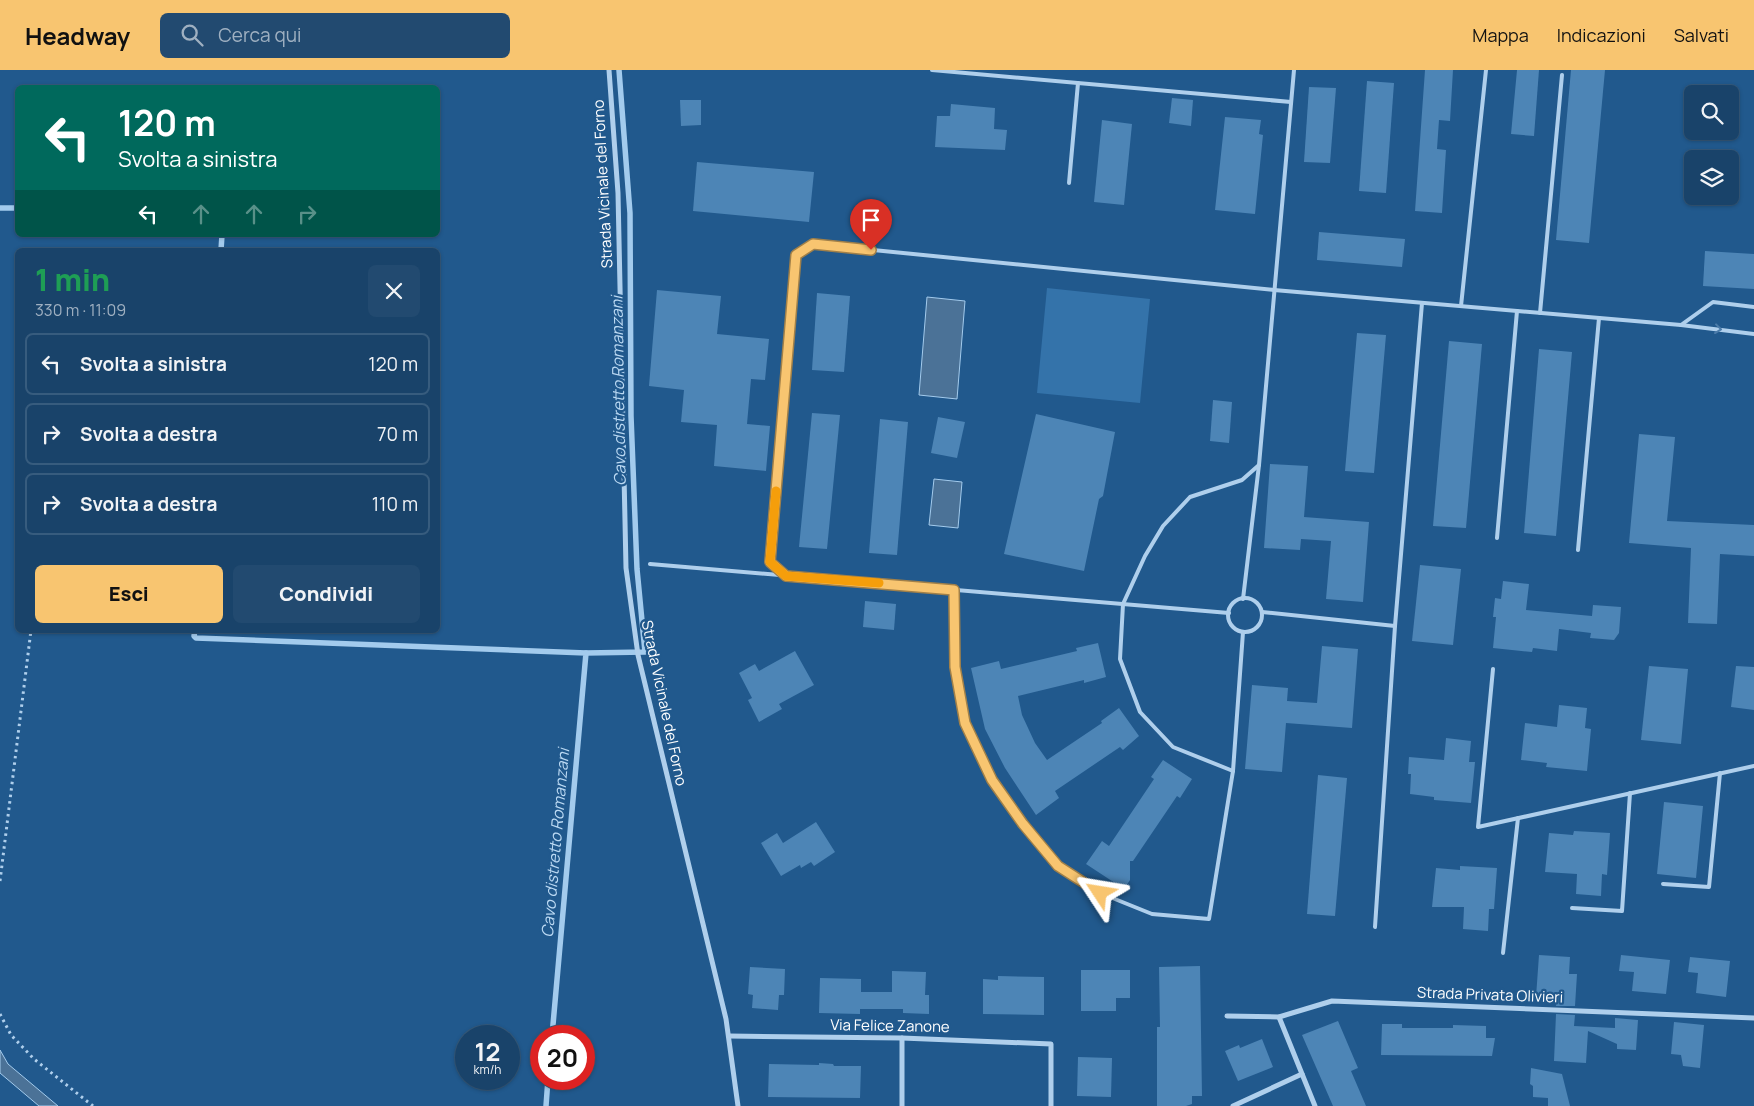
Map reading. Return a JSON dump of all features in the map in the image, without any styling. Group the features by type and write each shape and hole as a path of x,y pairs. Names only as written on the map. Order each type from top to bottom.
{"street":[{"name":"Strada Vicinale del Forno","path":"609,70 618,194 626,568 638,656 729,1036 738,1106"},
{"name":"Strada Privata Olivieri","path":"1226,1016 1279,1017 1332,1001 1754,1018"},
{"path":"1279,1017 1314,1106"},
{"name":"Via Felice Zanone","path":"729,1036 902,1038 1051,1044 1051,1106"},
{"path":"902,1038 902,1106"},
{"path":"1233,1106 1302,1074"}],"lane":[{"path":"932,70 1291,102"},
{"path":"1243,599 1259,465 1294,70"},
{"path":"1461,306 1486,70"},
{"path":"1540,313 1562,75"},
{"path":"1069,183 1078,83"},
{"path":"786,576 770,562 796,255 813,244 1274,290 1682,325 1754,334"},
{"path":"1682,325 1713,302 1754,307"},
{"path":"1375,927 1395,626 1422,303"},
{"path":"1498,538 1517,311"},
{"path":"1578,550 1599,318"},
{"path":"1233,771 1173,747 1140,712 1120,659 1123,604 1145,556 1163,526 1190,497 1242,480 1259,465"},
{"path":"650,564 1229,613"},
{"path":"954,590 955,667 965,723 992,780 1023,824 1058,866 1100,893 1152,914 1210,919 1233,771 1243,632"},
{"path":"1243,599 1257,602 1262,612 1262,618 1252,631 1243,632 1236,629 1229,620 1232,605 1236,601 1243,599"},
{"path":"1262,612 1395,626"},
{"path":"1493,669 1478,827 1754,766"},
{"path":"1664,884 1709,887 1720,773"},
{"path":"1572,908 1622,911 1630,793"},
{"path":"1503,954 1518,818"}],"path":[{"path":"0,881 31,633"},
{"path":"0,1014 11,1035 34,1059 93,1106"}],"shaded area":[{"path":"1047,288 1150,299 1140,403 1037,393"},
{"path":"927,297 965,301 957,399 919,395"},
{"path":"934,479 962,482 958,528 929,525"},
{"path":"0,1050 8,1064 58,1106 39,1106 0,1073"}],"building":[{"path":"1425,70 1453,70 1450,121 1439,120 1437,149 1446,150 1442,213 1415,211"},
{"path":"1517,70 1539,70 1534,136 1511,134"},
{"path":"1571,70 1605,70 1589,243 1556,240"},
{"path":"1367,81 1394,83 1386,193 1359,191"},
{"path":"1309,87 1336,88 1330,163 1304,162"},
{"path":"1172,98 1193,100 1191,126 1169,123"},
{"path":"680,100 701,100 701,125 681,126"},
{"path":"951,104 995,108 994,129 1007,130 1005,150 935,147 937,116 950,116"},
{"path":"1225,117 1261,120 1259,134 1263,135 1255,214 1215,210"},
{"path":"1102,120 1132,124 1124,205 1094,202"},
{"path":"697,162 814,172 809,222 693,211"},
{"path":"1319,232 1405,239 1402,267 1317,260"},
{"path":"1705,251 1754,254 1754,289 1703,286"},
{"path":"657,290 721,296 717,334 769,339 765,380 751,379 747,424 770,426 766,471 714,466 717,425 681,422 684,390 649,386"},
{"path":"817,293 850,296 844,372 812,370"},
{"path":"1357,333 1386,335 1374,473 1345,471"},
{"path":"1449,341 1482,344 1466,528 1433,526"},
{"path":"1539,349 1572,352 1556,536 1524,533"},
{"path":"1213,400 1232,402 1229,443 1210,441"},
{"path":"812,413 840,415 827,549 799,547"},
{"path":"1036,414 1115,432 1103,496 1099,499 1084,571 1004,554"},
{"path":"938,417 965,422 957,458 931,453"},
{"path":"880,419 908,422 897,555 869,553"},
{"path":"1639,434 1675,437 1667,521 1754,525 1754,556 1720,554 1717,624 1688,623 1691,548 1629,543"},
{"path":"1270,464 1308,466 1304,517 1369,522 1363,602 1326,599 1331,541 1301,539 1300,550 1264,548"},
{"path":"1420,565 1461,569 1453,645 1412,641"},
{"path":"1503,581 1529,584 1526,610 1592,616 1593,605 1621,607 1619,633 1614,640 1590,638 1591,633 1559,629 1557,651 1533,648 1532,652 1493,648 1496,617 1493,617 1495,598 1501,599"},
{"path":"865,601 896,604 894,630 863,627"},
{"path":"1098,643 1106,677 1084,683 1084,680 1018,696 1022,715 1035,743 1047,760 1102,723 1101,721 1119,708 1139,736 1123,750 1120,747 1055,791 1059,798 1036,815 1005,768 985,729 971,668 999,661 1001,669 1077,651 1076,648"},
{"path":"1322,646 1358,649 1352,728 1286,723 1282,772 1245,769 1252,685 1288,688 1287,701 1317,703"},
{"path":"795,651 814,685 779,704 782,709 759,722 748,700 752,698 739,673 755,664 759,671"},
{"path":"1649,666 1688,669 1681,744 1641,740"},
{"path":"1736,666 1754,667 1754,710 1731,707"},
{"path":"1559,705 1587,708 1585,728 1591,729 1587,771 1546,767 1547,763 1521,760 1525,723 1557,727"},
{"path":"1446,738 1471,741 1469,762 1475,762 1471,803 1434,800 1434,797 1410,794 1411,774 1408,774 1409,757 1444,760"},
{"path":"1163,760 1192,779 1180,798 1177,796 1133,861 1130,861 1130,880 1124,889 1086,864 1102,841 1109,846 1154,779 1151,777"},
{"path":"1318,775 1347,778 1335,916 1307,914"},
{"path":"1664,802 1703,806 1696,878 1657,874"},
{"path":"816,822 835,852 814,866 811,862 801,868 800,865 781,876 761,843 777,833 783,843"},
{"path":"1574,831 1610,833 1607,875 1602,874 1601,896 1576,894 1577,874 1545,872 1549,833 1573,835"},
{"path":"1460,866 1497,868 1494,909 1489,909 1488,931 1463,929 1464,907 1432,907 1436,868 1460,870"},
{"path":"1539,955 1570,957 1569,974 1577,974 1575,1006 1556,1006 1557,998 1536,997"},
{"path":"1621,955 1670,960 1666,994 1632,991 1634,972 1619,971"},
{"path":"1690,957 1730,961 1726,997 1696,993 1698,973 1688,972"},
{"path":"1200,966 1202,1096 1192,1096 1192,1104 1186,1106 1157,1106 1157,1027 1160,1027 1159,967"},
{"path":"750,967 785,969 784,995 779,995 778,1010 752,1008 753,995 748,994"},
{"path":"1081,970 1130,970 1130,998 1116,998 1116,1011 1081,1011"},
{"path":"892,971 926,972 925,995 929,995 929,1014 903,1013 903,1009 860,1009 860,1014 819,1013 820,978 861,979 861,992 892,992"},
{"path":"998,976 1044,977 1044,1015 983,1014 983,979 998,980"},
{"path":"1556,1014 1575,1015 1574,1026 1615,1028 1615,1018 1638,1020 1636,1050 1617,1049 1617,1044 1588,1031 1586,1063 1554,1061"},
{"path":"1338,1021 1358,1068 1351,1071 1366,1106 1333,1106 1302,1035"},
{"path":"1674,1022 1704,1025 1700,1068 1683,1066 1681,1055 1671,1054"},
{"path":"1382,1024 1402,1024 1402,1028 1453,1028 1453,1025 1486,1026 1486,1038 1495,1038 1492,1056 1381,1055"},
{"path":"1262,1039 1273,1067 1238,1081 1225,1051 1239,1045 1240,1048"},
{"path":"1078,1057 1112,1058 1111,1097 1077,1096"},
{"path":"819,1063 833,1064 834,1066 861,1066 860,1098 768,1097 769,1064 819,1065"},
{"path":"1531,1068 1562,1074 1570,1106 1548,1106 1548,1098 1533,1097 1533,1086 1530,1084"}],"waterway":[{"name":"Cavo distretto Romanzani","path":"586,653 645,652 637,569 631,416 630,213 619,70"},
{"name":"Cavo distretto Romanzani","path":"0,208 15,208"},
{"name":"Cavo distretto Romanzani","path":"221,248 222,237"},
{"name":"Cavo distretto Romanzani","path":"194,633 196,638 586,653 553,1025"},
{"name":"Cavo distretto Romanzani","path":"546,1106 547,1090"}],"slow traffic":[{"path":"776,491 770,562 786,576 879,583"}],"route":[{"path":"871,250 813,244 796,255 770,562 786,576 954,590 955,667 965,723 992,780 1023,824 1058,866 1100,893"}]}
